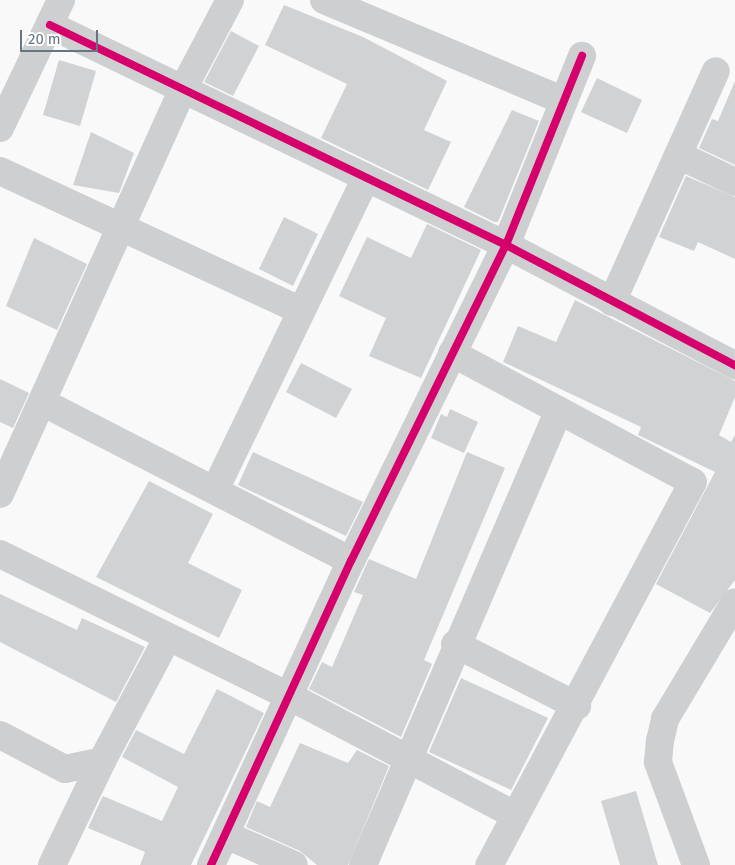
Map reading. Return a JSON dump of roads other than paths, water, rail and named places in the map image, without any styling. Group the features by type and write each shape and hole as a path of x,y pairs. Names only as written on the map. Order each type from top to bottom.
{"street":[{"path":"0,128 61,0"},
{"path":"0,494 44,403 182,92 230,0"},
{"path":"324,0 564,101"},
{"path":"50,25 182,92 506,246 735,365"},
{"path":"211,865 351,560 506,246 582,56"},
{"path":"612,302 716,71"},
{"path":"678,155 735,182"},
{"path":"0,171 124,226 301,310"},
{"path":"216,490 366,178"},
{"path":"452,353 693,482 577,706 489,865"},
{"path":"44,403 351,560"},
{"path":"363,865 454,644 559,410"},
{"path":"0,554 289,696 515,815"},
{"path":"696,865 658,762 660,741 665,719 735,602"},
{"path":"52,865 102,761 168,637"},
{"path":"454,644 577,706"},
{"path":"0,735 65,769 102,761"},
{"path":"226,834 294,865"}]}
